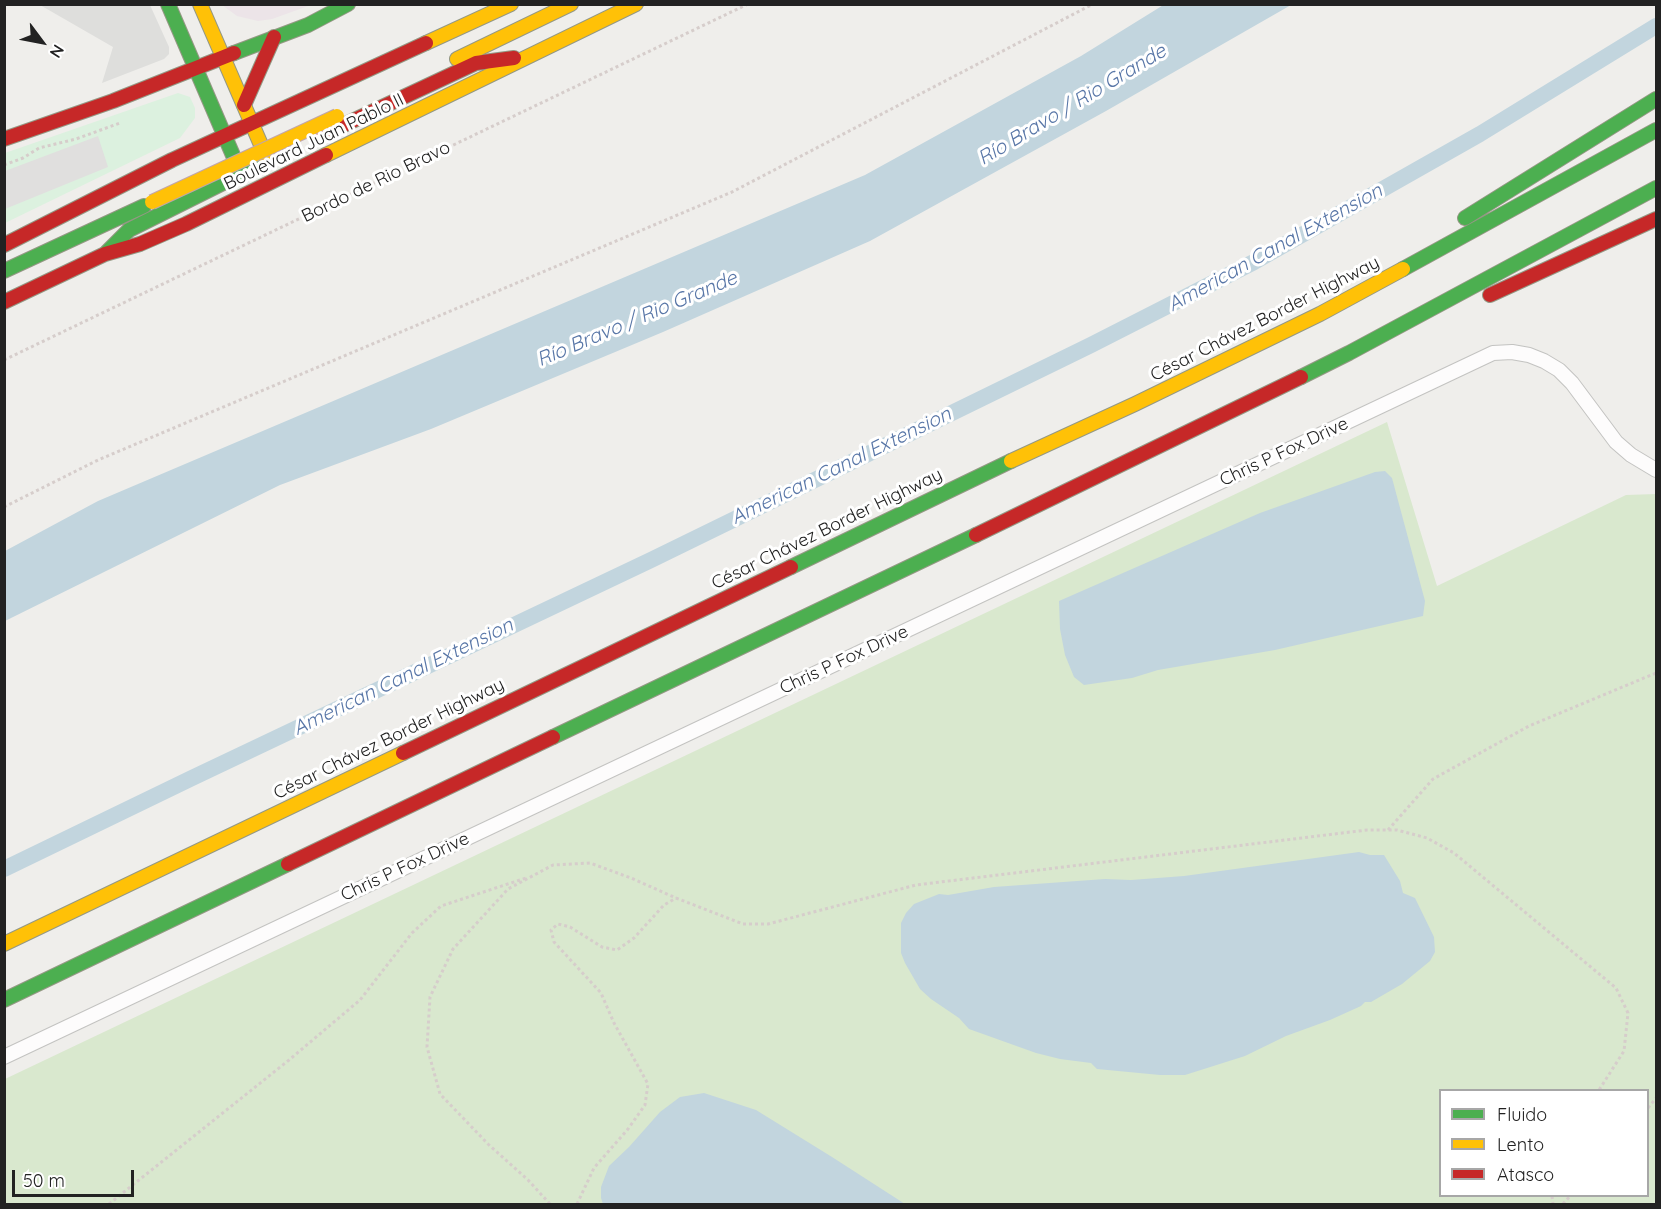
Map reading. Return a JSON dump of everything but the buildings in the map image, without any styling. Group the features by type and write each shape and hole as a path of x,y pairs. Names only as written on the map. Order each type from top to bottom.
{"main road":[{"path":"168,4 241,174"},
{"path":"200,4 268,161"},
{"path":"4,139 113,101 309,25 348,4"},
{"path":"4,245 172,160 511,4"},
{"name":"Boulevard Juan Pablo II","path":"4,271 571,4"},
{"name":"Boulevard Juan Pablo II","path":"4,302 105,254 140,244 186,224 534,56 636,4"},
{"path":"244,105 274,37"},
{"path":"105,254 129,230 190,198 476,63 534,56"},
{"path":"309,97 306,115 308,124 314,131 326,134"},
{"path":"1320,314 1408,253 1656,99"},
{"name":"César Chávez Border Highway","path":"4,944 1320,314 1656,130"},
{"path":"172,160 190,167 197,173 201,185 198,192 190,198"},
{"path":"4,1000 978,534 1349,353 1656,188"},
{"path":"1349,353 1474,302 1656,219"}],"street":[{"name":"Chris P Fox Drive","path":"4,1057 1493,353 1512,352 1530,355 1559,370 1572,383 1616,442 1630,455 1656,470"}],"path":[{"name":"Bordo de Rio Bravo","path":"4,360 748,4"},
{"path":"4,507 98,460 732,192 1094,4"},
{"path":"4,165 23,158 39,148 76,139 120,123"},
{"path":"1388,830 1433,778 1529,726 1656,673"},
{"path":"550,1204 440,1094 427,1047 430,997 453,949 508,889 553,865 590,863 743,924 768,924 916,885 1355,831 1397,830 1427,838 1454,853 1616,988 1628,1013 1624,1051 1600,1089"},
{"path":"109,1204 360,1000 412,933 441,906 533,876"},
{"path":"577,1204 594,1168 628,1129 645,1105 648,1084 614,1023 601,993 554,942 551,930 558,924 570,927 602,947 617,950 634,938 664,905 676,898"}],"shaded area":[{"path":"40,5 150,5 169,47 169,54 164,59 102,83 113,47"},
{"path":"222,5 311,5 272,19 258,21 237,16"},
{"path":"98,136 108,167 5,209 5,171"}],"green space":[{"path":"178,93 190,97 195,108 195,118 180,138 5,223 5,153"},
{"path":"1387,422 1437,586 1626,495 1656,494 1656,1204 5,1204 5,1079"}],"water":[{"name":"Río Bravo / Rio Grande","path":"1165,4 1291,5 1106,111 870,241 663,332 431,429 280,485 5,621 5,551 98,501 865,175 1081,56"},
{"path":"1385,471 1392,478 1425,601 1423,616 1275,650 1158,670 1132,678 1084,685 1074,677 1065,655 1060,629 1059,601 1260,513 1375,472"},
{"path":"1359,852 1384,855 1400,881 1403,893 1415,898 1434,937 1435,952 1430,961 1402,984 1371,1002 1365,1002 1330,1020 1286,1036 1245,1056 1185,1075 1097,1069 1091,1063 1036,1053 969,1029 959,1018 920,989 901,953 901,923 906,913 914,904 939,894 948,895 994,887 1184,876"},
{"path":"704,1093 756,1110 905,1204 603,1204 601,1187 609,1166 660,1112 680,1097"}],"waterway":[{"name":"American Canal Extension","path":"4,869 651,560 1091,345 1254,262 1480,134 1656,26"}],"traffic: fast":[{"path":"168,4 241,174"},
{"path":"234,53 308,25 348,4"},
{"path":"1465,218 1656,99"},
{"path":"1403,269 1656,130"},
{"path":"107,252 129,230 263,163"},
{"path":"1301,377 1656,188"},
{"path":"4,271 144,206"},
{"path":"791,567 1011,461"},
{"path":"553,737 976,535"},
{"path":"4,1000 288,864"}],"traffic: slow":[{"path":"200,4 268,161"},
{"path":"426,43 511,4"},
{"path":"457,59 571,4"},
{"path":"326,155 636,4"},
{"path":"152,202 337,116"},
{"path":"1011,461 1320,314 1403,269"},
{"path":"4,944 403,753"}],"traffic: jam":[{"path":"244,105 274,37"},
{"path":"4,245 172,160 426,43"},
{"path":"4,139 113,101 234,53"},
{"path":"316,138 476,63 514,58"},
{"path":"4,302 105,254 140,244 186,224 326,155"},
{"path":"1490,295 1656,219"},
{"path":"976,535 1301,377"},
{"path":"403,753 791,567"},
{"path":"288,864 553,737"}]}
